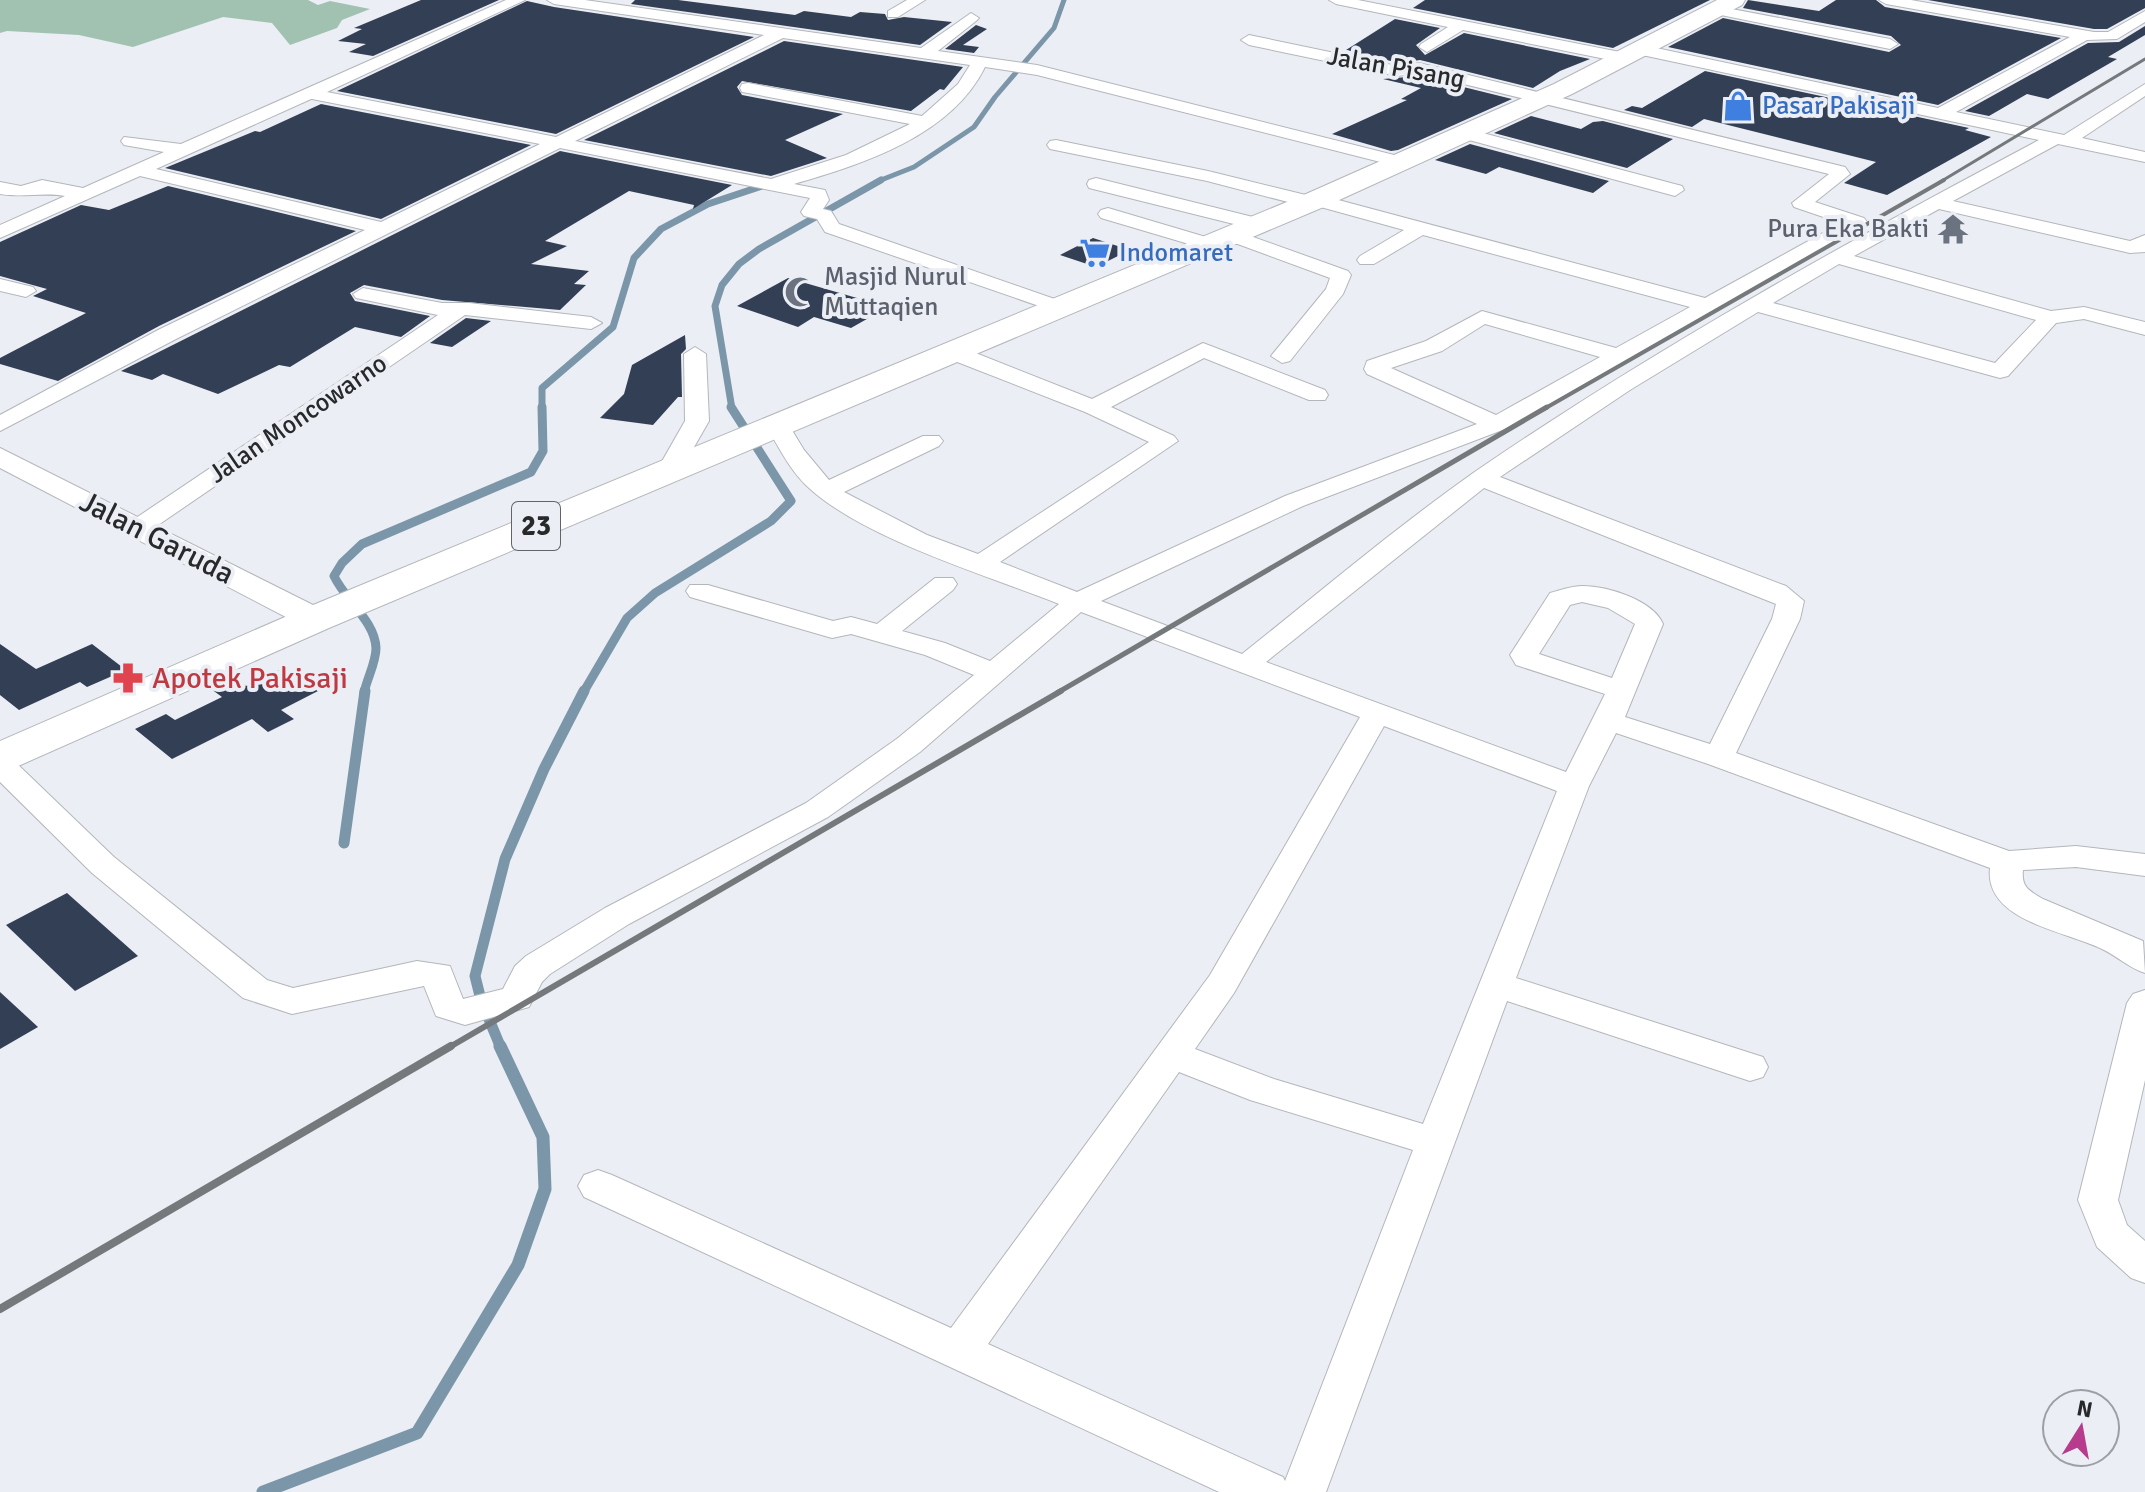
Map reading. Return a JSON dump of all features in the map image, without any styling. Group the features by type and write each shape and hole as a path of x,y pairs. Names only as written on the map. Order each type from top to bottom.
{"highway":[{"name":"23","path":"0,757 339,609 1313,201 1542,98 1634,54 1725,5"}],"street":[{"path":"0,232 518,0"},
{"path":"554,0 1037,70 1400,162"},
{"path":"641,12 675,0"},
{"path":"893,14 918,0"},
{"path":"1336,0 1371,3 1461,25 1634,54 1942,113 2145,157"},
{"path":"1886,0 1930,4 2084,36 2112,36 2145,16"},
{"path":"1725,5 1890,44"},
{"path":"924,54 971,18"},
{"path":"1427,47 1461,25"},
{"path":"0,424 168,334 783,32"},
{"path":"1942,113 1983,88 2084,36"},
{"name":"Jalan Pisang","path":"1249,40 1399,71 1419,68 1839,171 1841,174 1801,203 1857,222 1706,305"},
{"path":"772,183 880,147 925,122 966,87 981,62"},
{"path":"714,68 843,93 826,103"},
{"path":"748,88 925,122"},
{"path":"1245,665 1482,479 1754,304 1934,202 2062,139 2145,89"},
{"path":"312,94 818,194 818,213 832,228 1062,308"},
{"path":"1464,133 1675,190"},
{"path":"130,141 182,150"},
{"path":"1056,145 1313,201 1706,305"},
{"path":"138,170 386,229"},
{"path":"1096,184 1258,224"},
{"path":"0,188 22,192 42,186 84,194"},
{"path":"1934,202 2130,247 2140,247 2145,241"},
{"path":"1108,214 1220,240 1341,275 1336,290 1282,356"},
{"path":"1367,260 1419,229"},
{"path":"1835,257 2050,317 2084,313 2142,325"},
{"path":"0,285 26,291"},
{"path":"363,294 442,309 591,323"},
{"path":"1754,304 2000,371 2050,317"},
{"path":"0,765 103,865 255,989 292,1001 417,973 438,975 448,1007 465,1012 510,1000 517,998 527,975 538,965 617,916 817,810 909,745 1077,602 1294,501 1497,424 1706,305"},
{"name":"Jalan Moncowarno","path":"136,529 460,309"},
{"path":"1497,424 1375,369 1375,366 1434,346 1482,317 1620,356"},
{"path":"1093,407 1203,350 1317,395"},
{"path":"955,353 1093,407 1166,441 980,564"},
{"path":"669,470 697,421 695,354"},
{"path":"770,430 827,491 860,514 1077,602 1574,786"},
{"path":"827,491 931,441"},
{"name":"Jalan Garuda","path":"0,457 136,529 339,609"},
{"path":"1482,479 1777,592 1790,601 1786,619 1719,757"},
{"path":"881,634 944,584"},
{"path":"699,591 823,628 835,630 848,625 935,649 994,673"},
{"path":"1303,1492 1495,984 1574,786 1621,690"},
{"path":"958,1352 1222,984 1377,713"},
{"path":"1608,721 1719,757 2007,862 2032,856 2066,854 2145,865"},
{"path":"2007,862 2005,883 2012,894 2031,906 2137,952 2145,961"},
{"path":"1495,984 1750,1067"},
{"path":"2145,1003 2098,1200 2111,1235 2145,1266"},
{"path":"1171,1054 1263,1090 1434,1142"},
{"path":"598,1186 1267,1492"}],"green space":[{"path":"0,0 308,0 318,5 330,1 370,9 342,20 337,28 290,45 272,23 223,17 133,47 79,35 0,33"}],"building":[{"path":"421,0 499,0 373,56 349,52 366,44 338,41 362,29 354,28"},
{"path":"635,0 678,0 795,15 804,11 851,17 860,12 885,14 888,20 904,17 952,22 920,45 631,4"},
{"path":"1425,0 1710,0 1613,48 1413,8"},
{"path":"1748,0 1819,11 1836,0 1876,0 1885,7 2061,38 1938,105 1668,47 1723,18 1889,52 1901,45 1891,36 1743,8"},
{"path":"1928,0 2145,0 2145,8 2107,29 2094,29"},
{"path":"527,1 754,37 556,134 337,91"},
{"path":"1395,19 1440,28 1416,45 1425,55 1464,33 1590,59 1560,71 1533,88 1420,60 1399,63 1346,50"},
{"path":"976,25 987,29 963,45 979,47 974,53 945,49"},
{"path":"2145,26 2145,35 2108,57 2117,59 2048,99 2027,94 1989,116 1965,111 2088,43 2119,42"},
{"path":"784,41 963,67 944,90 940,89 911,111 742,81 737,87 742,95 843,114 785,140 827,158 771,176 584,140"},
{"name":"Pasar Pakisaji","path":"1705,71 1969,128 1965,130 1991,137 1887,195 1844,183 1876,162 1704,119 1692,127 1624,110 1632,106 1642,108"},
{"path":"1419,76 1512,99 1398,150 1391,151 1332,134 1407,100 1401,99 1421,88 1383,79"},
{"path":"321,104 531,145 381,219 165,168 255,131 260,132"},
{"path":"1531,116 1581,129 1593,122 1603,121 1673,139 1627,168 1494,133"},
{"path":"1470,144 1609,181 1593,193 1499,167 1486,174 1435,160"},
{"path":"560,151 732,185 693,209 694,205 629,191 545,241 567,246 531,264 589,271 574,284 586,285 560,310 442,300 364,285 350,293 355,301 430,316 401,337 355,327 290,367 279,365 218,394 163,374 152,380 121,371"},
{"path":"168,186 356,231 159,326 58,381 0,364 0,358 86,313 33,296 47,289 0,276 0,242 81,205 109,210"},
{"name":"Indomaret","path":"1093,238 1130,250 1096,267 1060,255"},
{"name":"Masjid Nurul Muttaqien","path":"788,278 888,307 851,328 814,317 798,327 737,306"},
{"path":"466,318 491,321 452,347 430,343"},
{"path":"685,335 686,349 681,354 682,397 678,397 653,425 600,418 624,394 632,365"},
{"path":"0,644 36,669 92,644 126,670 87,687 80,682 19,710 0,695"},
{"path":"283,668 318,691 281,710 294,719 268,732 252,719 172,759 135,729 166,714 175,720 222,697 207,686 230,675 246,686"},
{"path":"67,893 138,956 75,991 6,925"},
{"path":"0,992 38,1027 0,1049"}],"waterway":[{"path":"881,180 914,167 974,127 995,97 1054,28 1064,0"},
{"path":"732,408 715,306 722,285 739,264 759,249 881,180"},
{"path":"876,182 881,180"},
{"path":"542,407 542,388 613,327 634,258 661,229 708,204 768,184"},
{"path":"364,693 376,648 371,629 334,576 342,563 362,544 531,472 543,451 542,407"},
{"path":"583,693 627,618 655,593 771,521 791,501 732,408"},
{"path":"344,843 365,691"},
{"path":"501,1048 481,1000 475,976 505,859 544,769 584,691"},
{"path":"263,1492 417,1433 518,1265 545,1189 543,1137 500,1046"}],"railway":[{"path":"1940,182 2145,59"},
{"path":"1544,409 1944,180"},
{"path":"1057,693 1547,407"},
{"path":"448,1048 1061,691"},
{"path":"0,1309 451,1046"}],"place":[{"name":"Pasar Pakisaji","path":"1738,106"},
{"name":"Pura Eka Bakti","path":"1953,229"},
{"name":"Indomaret","path":"1095,253"},
{"name":"Masjid Nurul Muttaqien","path":"800,292"},
{"name":"Apotek Pakisaji","path":"128,678"}]}
